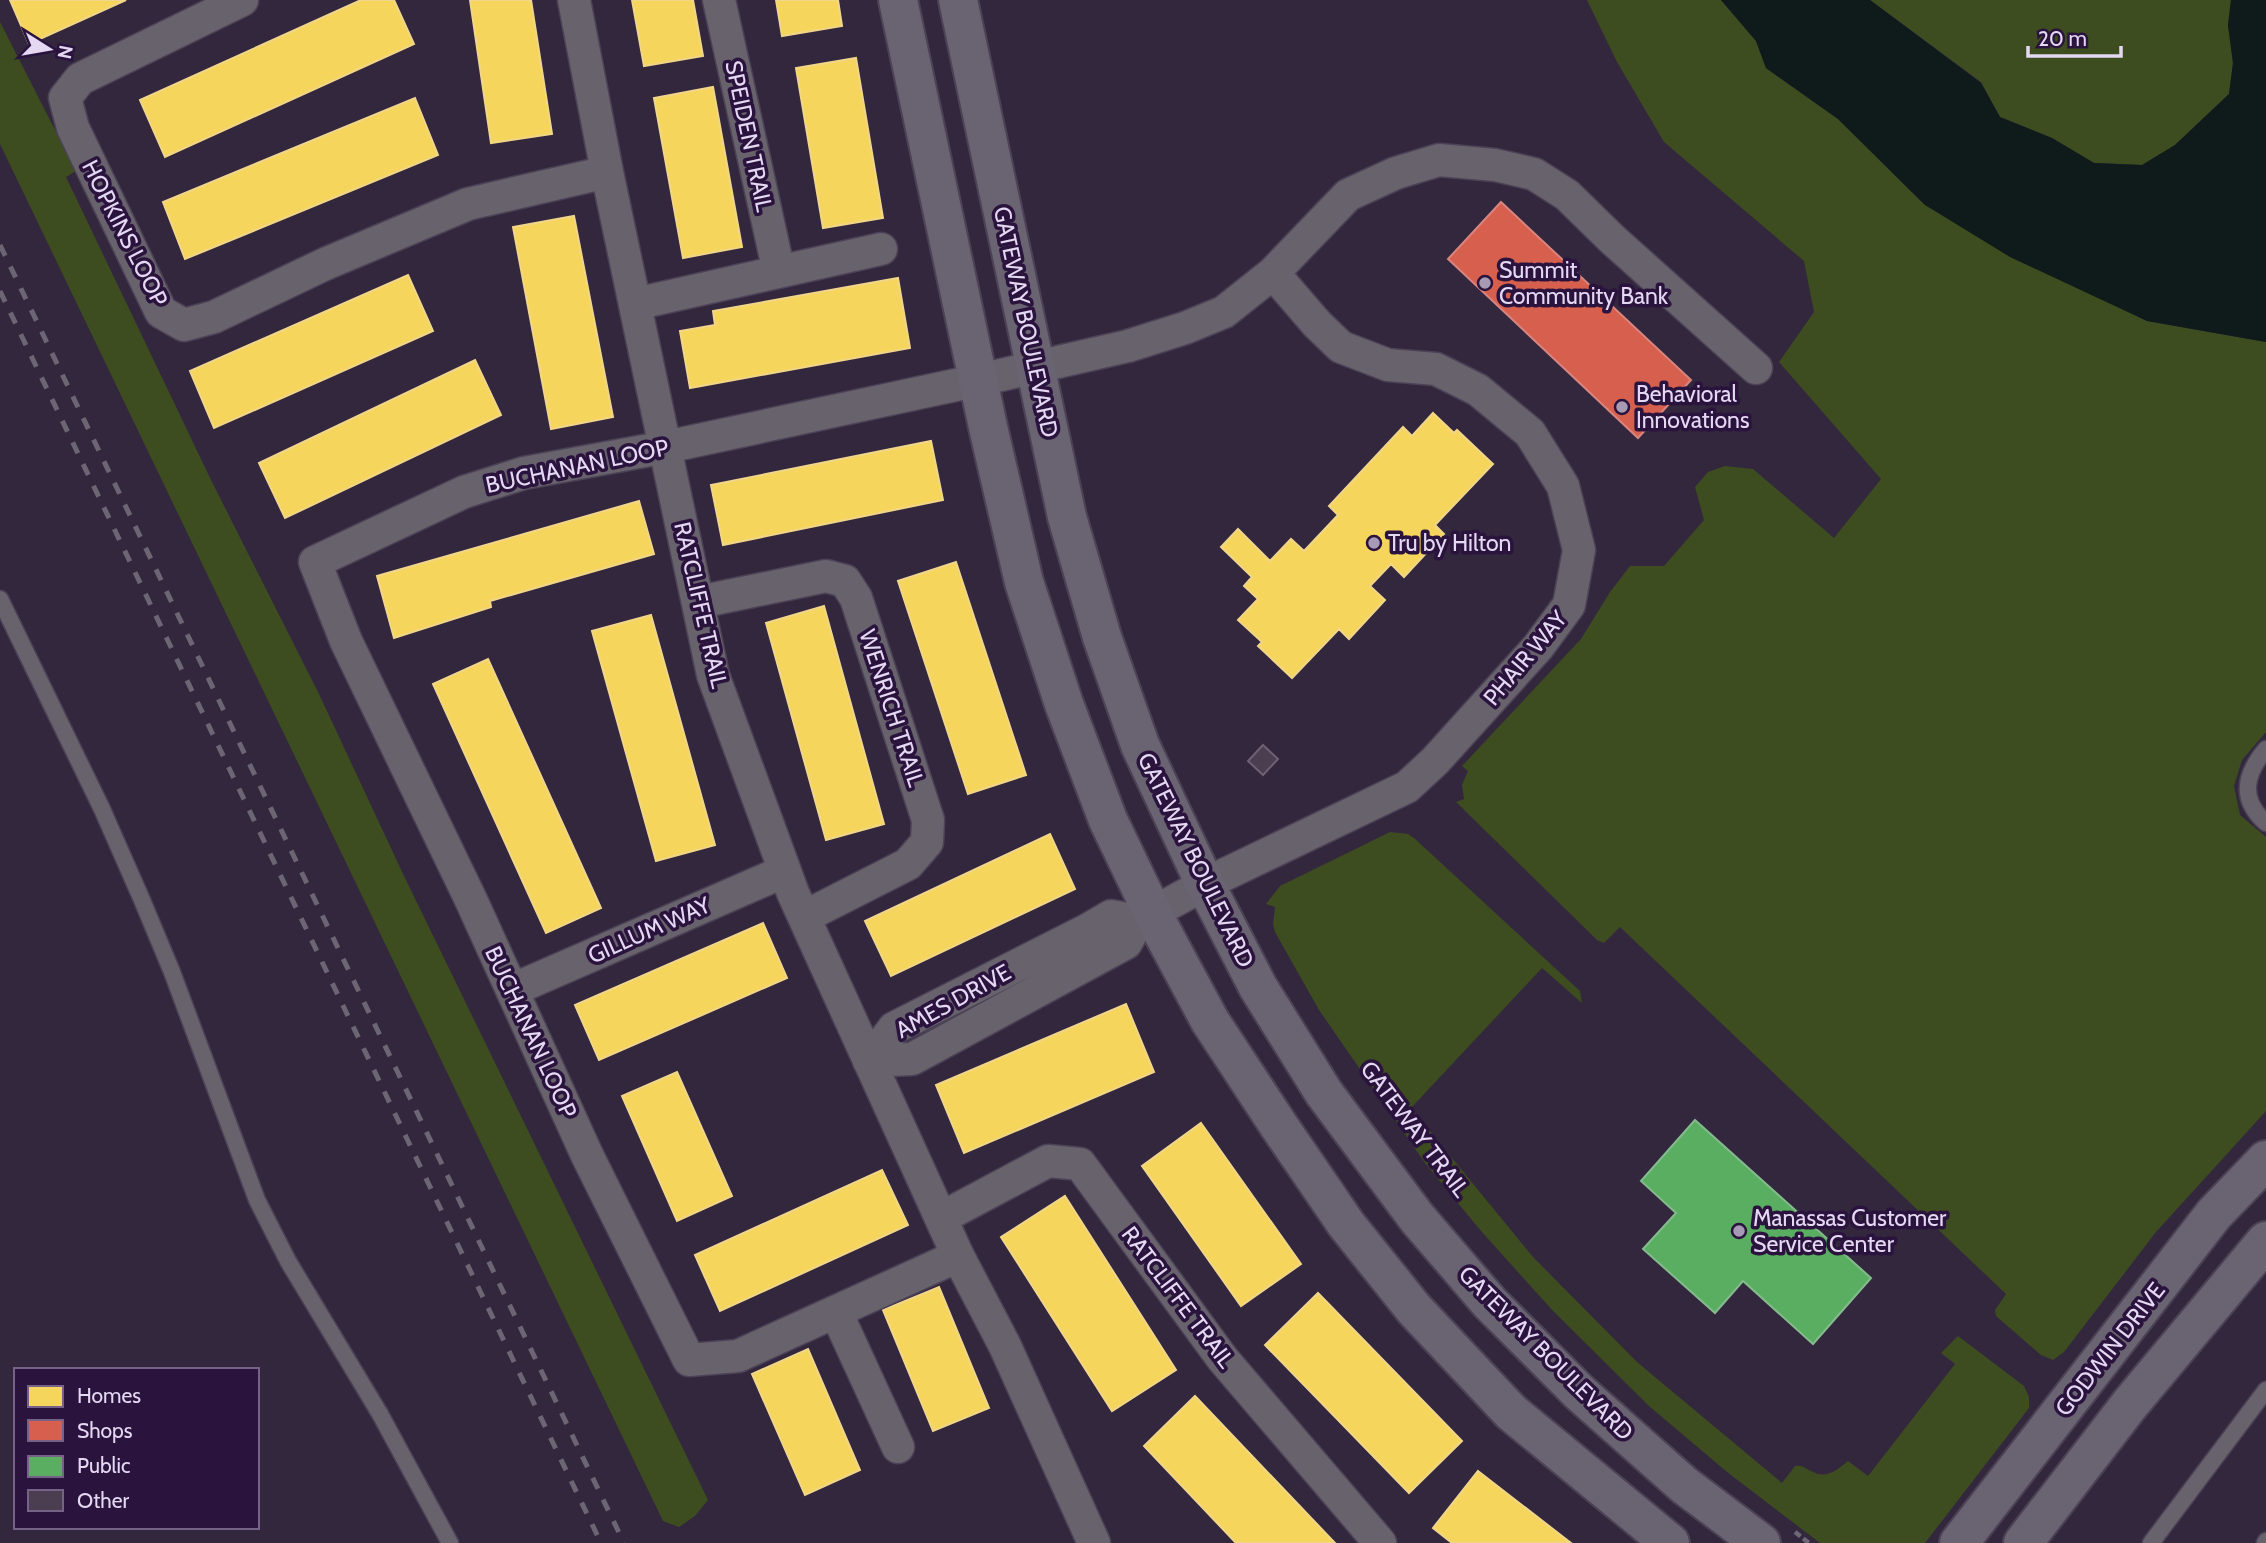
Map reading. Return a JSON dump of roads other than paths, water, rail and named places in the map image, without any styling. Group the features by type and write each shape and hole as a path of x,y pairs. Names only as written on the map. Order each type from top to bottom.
{"street":[{"name":"HOPKINS LOOP","path":"242,0 80,79 65,98 73,128 161,312 184,326 214,317 325,264 468,204 607,172"},
{"name":"RATCLIFFE TRAIL","path":"574,0 607,172 713,675 804,917 958,1256 1005,1346 1094,1543"},
{"name":"SPEIDEN TRAIL","path":"719,0 779,272"},
{"path":"898,0 1024,582 1056,679 1146,918 1279,1126 1346,1223 1414,1309 1511,1412 1670,1543"},
{"name":"GATEWAY BOULEVARD","path":"958,0 1068,517 1102,637 1140,745 1205,884 1258,987 1324,1093 1417,1218 1490,1303 1580,1392 1684,1485 1774,1534"},
{"name":"BUCHANAN LOOP","path":"958,1256 738,1356 689,1360 587,1154 346,641 315,562 464,492 524,473 666,447 979,380 1128,346 1185,328 1224,312 1273,273 1348,195 1396,173 1439,160 1495,165 1534,174 1567,195 1756,368"},
{"path":"635,304 881,249"},
{"name":"PHAIR WAY","path":"1205,884 1407,786 1436,761 1538,647 1569,605 1579,550 1563,486 1530,433 1478,390 1436,369 1388,365 1341,347 1317,324 1273,273"},
{"name":"WENRICH TRAIL","path":"699,602 827,576 845,581 856,598 928,820 927,842 908,864 804,917"},
{"name":"GILLUM WAY","path":"512,990 785,870"},
{"path":"1146,918 1205,884"},
{"name":"AMES DRIVE","path":"869,1061 894,1027 1111,916 1146,918"},
{"name":"GODWIN DRIVE","path":"1959,1543 2214,1214 2266,1160"},
{"name":"RATCLIFFE TRAIL","path":"941,1218 1048,1161 1080,1164 1222,1358 1380,1543"},
{"path":"2023,1543 2130,1404 2266,1241"},
{"path":"836,1311 898,1447"}],"lane":[{"path":"0,599 102,810 142,900 172,972 257,1200 288,1261 380,1414 450,1543"},
{"path":"2266,749 2253,765 2247,783 2250,801 2257,815 2266,823"},
{"path":"2151,1543 2266,1390"}],"railway":[{"path":"0,245 624,1543"},
{"path":"0,291 601,1543"}],"place":[{"name":"Summit Community Bank","path":"1485,283"},
{"name":"Behavioral Innovations","path":"1622,407"},
{"name":"Tru by Hilton","path":"1374,543"},
{"name":"Manassas Customer Service Center","path":"1739,1231"}]}
